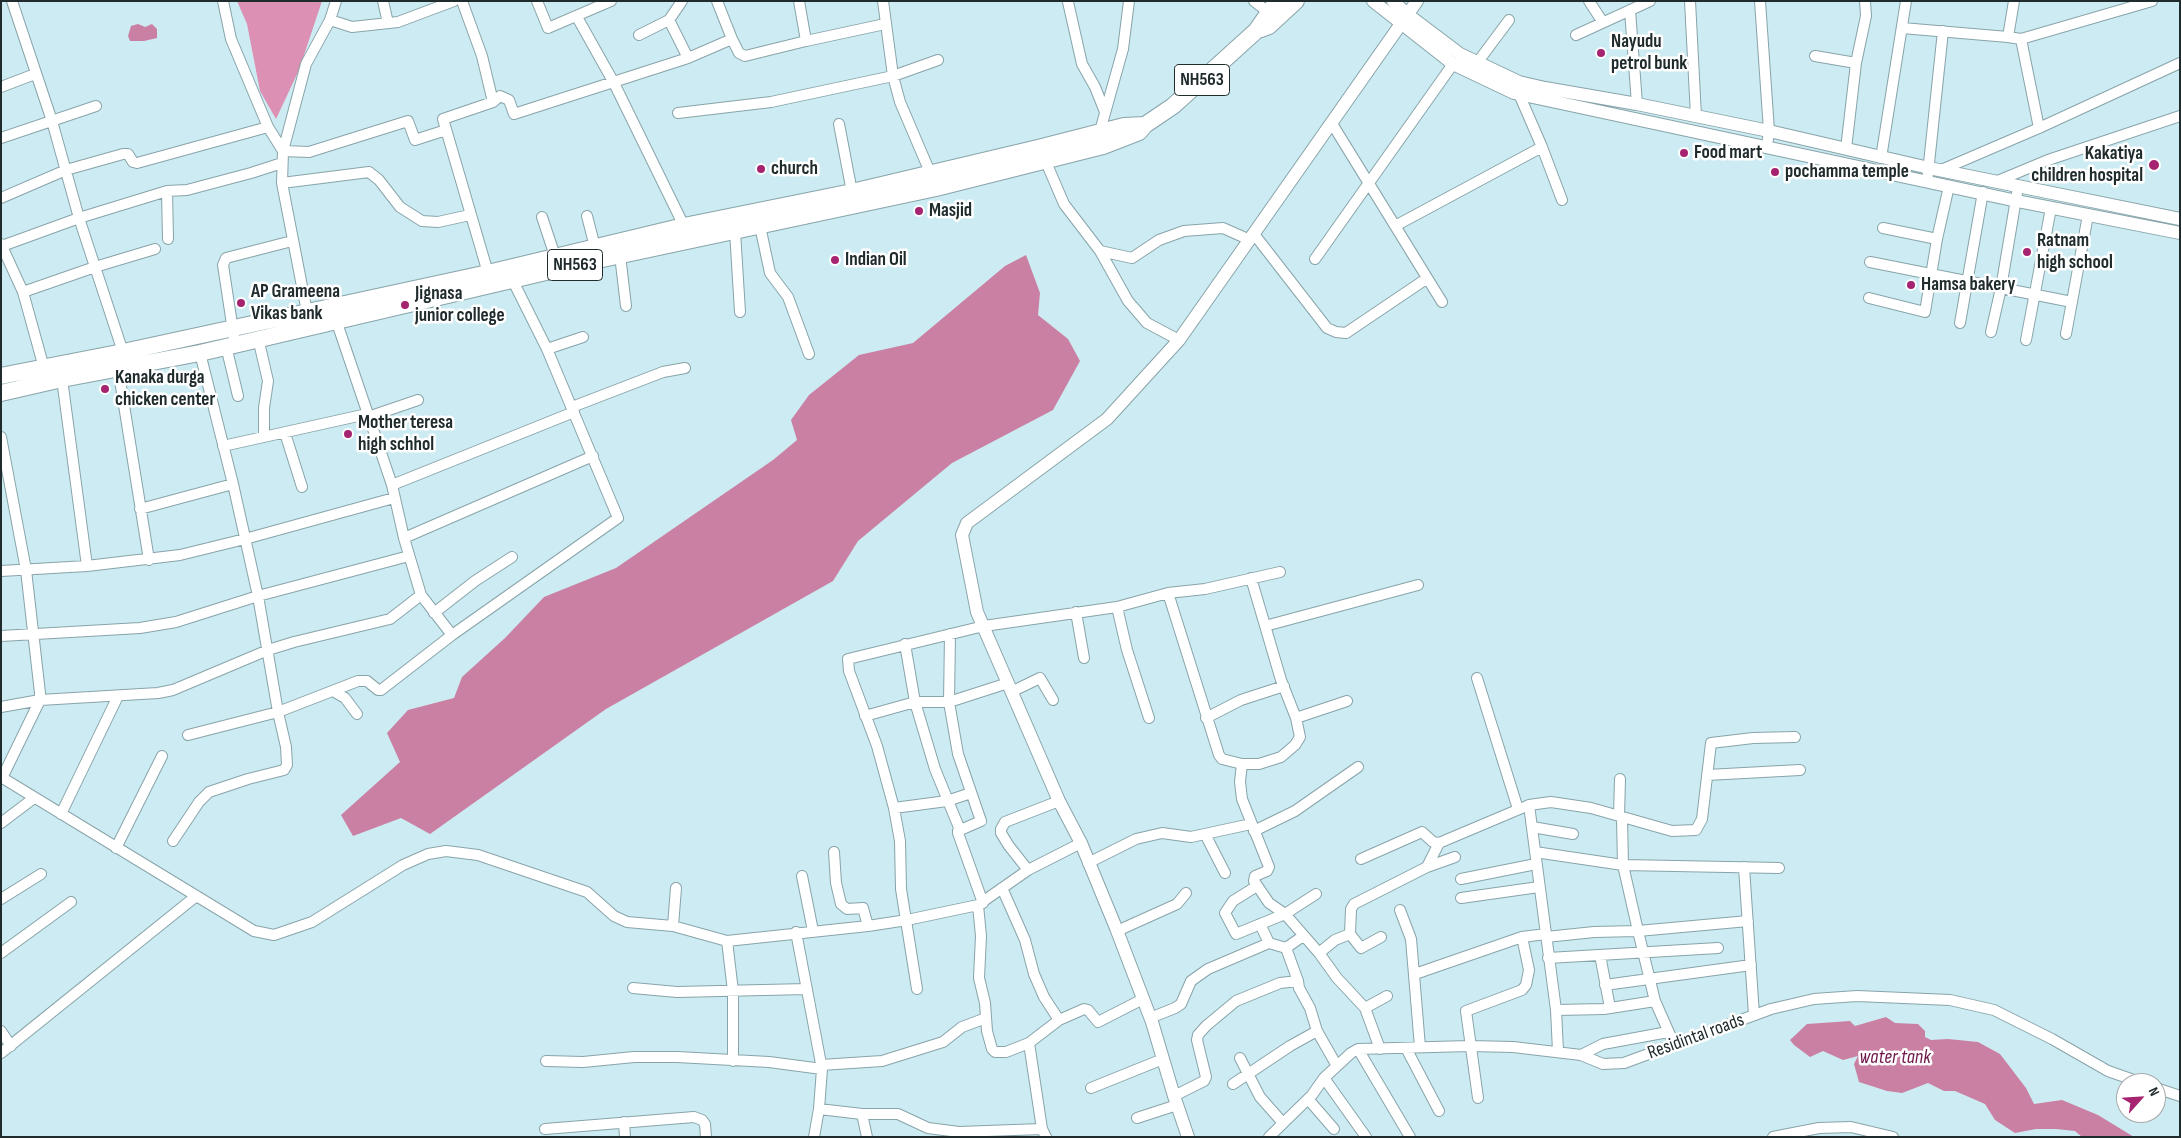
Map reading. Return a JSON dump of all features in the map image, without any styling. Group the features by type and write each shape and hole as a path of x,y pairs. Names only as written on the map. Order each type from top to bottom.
{"highway":[{"name":"NH563","path":"1256,31 1269,26 1296,1"},
{"name":"NH563","path":"1,393 62,379 120,360 231,339 258,338 336,320 488,273 684,226 852,192 933,181 1046,162 1128,138 1173,106 1256,31 1272,5"},
{"name":"NH563","path":"1,376 44,368 200,352 307,312 513,280 620,255 760,226 933,181 1100,132 1124,126 1144,125"}],"street":[{"path":"1,5 8,1"},
{"path":"12,1 52,121 120,360 140,509 149,560"},
{"path":"223,1 231,38 268,127 283,151"},
{"path":"307,312 282,183 283,151 306,64 330,20 336,1"},
{"path":"383,1 388,23"},
{"path":"330,20 352,27 398,22 454,1"},
{"path":"462,1 482,56 493,102"},
{"path":"537,1 548,28 611,1"},
{"path":"638,34 669,20 682,1"},
{"path":"717,1 739,53 745,56 885,24"},
{"path":"799,1 806,41"},
{"path":"883,1 892,76 900,102 933,181"},
{"path":"1100,132 1123,49 1129,1"},
{"path":"1254,1 1272,5"},
{"path":"1373,1 1460,54 1519,82 1696,116 1880,158 2180,219"},
{"path":"1393,1 1404,19 1453,64 1497,86 1519,94 1927,182 1983,192 2017,201 2180,233"},
{"path":"1188,1137 1150,1018 1117,931 977,612 962,535 967,523 1107,419 1179,340 1417,1"},
{"path":"1589,1 1602,21"},
{"path":"1576,34 1650,1"},
{"path":"1690,1 1696,116"},
{"path":"1760,1 1768,131 1767,146"},
{"path":"1846,149 1856,64 1866,16 1865,1"},
{"path":"1880,158 1906,1"},
{"path":"2008,37 2014,1"},
{"path":"1902,28 2021,39 2152,1"},
{"path":"1068,2 1082,64 1105,112"},
{"path":"1630,10 1637,104"},
{"path":"577,17 614,83 684,226"},
{"path":"669,20 688,58"},
{"path":"1477,63 1509,20"},
{"path":"1927,182 1935,169 1943,31"},
{"path":"488,273 443,119 493,102 500,96 509,100 514,114 688,58 732,39"},
{"path":"2021,39 2039,128"},
{"path":"1815,56 1856,64"},
{"path":"678,113 771,102 892,76 938,60"},
{"path":"1935,169 2039,128 2180,63"},
{"path":"1315,259 1453,64"},
{"path":"1,87 35,74"},
{"path":"1519,94 1562,200"},
{"path":"1,138 96,106"},
{"path":"1995,182 2048,160 2180,116"},
{"path":"283,151 309,152 408,121 415,140 446,130"},
{"path":"1331,122 1426,279 1442,302"},
{"path":"839,124 852,192"},
{"path":"1,198 66,170 127,153 133,162 137,163 268,127"},
{"path":"1395,226 1542,148"},
{"path":"44,368 23,292 2,245 79,218 167,191 195,188 251,173 282,162"},
{"path":"1046,162 1064,204 1100,251 1128,301 1146,323 1179,340"},
{"path":"282,183 369,172 379,180 400,207 422,221 438,222 470,215"},
{"path":"1869,298 1925,312 1933,274 1937,239 1949,186"},
{"path":"1991,332 2001,288 2018,187"},
{"path":"167,191 168,239"},
{"path":"1960,323 1966,280 1983,192"},
{"path":"2026,340 2052,208"},
{"path":"2066,334 2088,215"},
{"path":"587,216 596,247"},
{"path":"542,217 555,256"},
{"path":"760,226 771,277 788,297 809,354"},
{"path":"1100,251 1132,258 1159,240 1184,231 1223,228 1252,237 1327,328 1336,332 1346,333 1426,279"},
{"path":"1883,228 1937,239"},
{"path":"735,231 740,312"},
{"path":"238,396 223,265 226,258 292,241"},
{"path":"23,292 155,249"},
{"path":"620,255 626,306"},
{"path":"1870,262 2072,302"},
{"path":"188,735 278,712 364,680 378,690 384,689 452,635 618,518 547,349 513,280"},
{"path":"336,320 392,485 404,538 421,595 452,635"},
{"path":"547,349 583,337"},
{"path":"258,338 268,381 264,408 264,437"},
{"path":"173,841 199,802 209,792 286,768 286,747 258,596 233,484 200,352"},
{"path":"392,485 572,408 663,372 685,368"},
{"path":"62,379 87,566"},
{"path":"223,446 368,415 418,400"},
{"path":"285,433 302,487"},
{"path":"1,437 26,570 40,700 2,777 195,897 254,931 274,934 312,922 403,865 428,854 446,851 478,855 587,892 614,916 627,922 673,926 727,941 796,932 813,932 907,920 981,904 1028,870 1080,843"},
{"path":"404,538 592,456"},
{"path":"140,509 233,484"},
{"path":"1,571 149,560 245,539 394,498"},
{"path":"1,636 140,628 176,622 258,596 409,556"},
{"path":"434,613 475,581 512,557"},
{"path":"917,989 901,889 900,842 894,808 877,746 849,671 848,659 984,626 1117,607 1168,593 1205,588 1280,572"},
{"path":"1168,593 1219,755 1222,759 1242,764 1259,764 1281,757 1295,745 1300,737 1296,718 1265,626 1252,578"},
{"path":"1265,626 1418,585"},
{"path":"1,707 40,700 158,694 173,690 268,650 390,619 421,595"},
{"path":"1117,607 1127,650 1149,718"},
{"path":"1076,612 1084,658"},
{"path":"950,634 949,702 958,754 981,821 960,830"},
{"path":"905,644 915,702 935,769 960,830 958,833 981,904 979,978 985,1002 992,1049 995,1052 1006,1052 1029,1043 1059,1020 1086,1009 1098,1022 1143,999"},
{"path":"865,716 915,702 949,702 1009,688 1040,678 1053,700"},
{"path":"1477,678 1518,809"},
{"path":"1206,718 1241,700 1284,686"},
{"path":"333,690 345,698 357,714"},
{"path":"61,814 118,696"},
{"path":"1296,718 1347,701"},
{"path":"1362,859 1422,832 1433,842 1439,843 1518,809 1529,805 1551,802 1591,808 1672,831 1696,830 1702,819 1711,743 1753,738 1795,737"},
{"path":"116,848 162,756"},
{"path":"1242,764 1240,782 1242,799 1269,867 1267,871 1255,876 1254,880 1269,903 1285,914 1337,978 1365,1008 1380,1049"},
{"path":"1088,863 1136,839 1162,833 1191,837 1252,828 1295,811 1358,767"},
{"path":"1707,775 1800,770"},
{"path":"1620,780 1624,865 1655,1001 1674,1044"},
{"path":"894,808 947,801 971,793"},
{"path":"1,823 34,798"},
{"path":"1028,870 1009,846 1001,833 1001,829 1006,822 1060,801"},
{"path":"1529,805 1556,1010 1558,1051"},
{"path":"1532,827 1573,834"},
{"path":"1206,834 1225,873"},
{"path":"1427,867 1439,843"},
{"path":"834,852 836,883 841,904 847,909 863,908 868,926"},
{"path":"1535,852 1624,865 1779,868"},
{"path":"1381,937 1361,948 1350,934 1351,908 1354,904 1427,867 1454,857"},
{"path":"1461,879 1536,864"},
{"path":"1744,867 1754,1015"},
{"path":"1,899 41,874"},
{"path":"802,876 813,932"},
{"path":"1257,886 1233,901 1225,913 1236,934 1285,914 1316,894"},
{"path":"1461,898 1539,887"},
{"path":"673,926 676,888"},
{"path":"1002,888 1025,940 1034,974 1044,997 1059,1020"},
{"path":"1117,931 1177,904 1186,893"},
{"path":"1,1054 195,897"},
{"path":"1,953 71,902"},
{"path":"1400,910 1410,935 1416,974 1420,1047"},
{"path":"1416,974 1522,937 1638,931 1748,921"},
{"path":"1260,924 1270,943"},
{"path":"796,932 821,1067 819,1109 814,1137"},
{"path":"1319,954 1336,940 1350,934"},
{"path":"1286,948 1303,936"},
{"path":"1478,1098 1466,1011 1522,990 1527,982 1529,970 1522,937"},
{"path":"727,941 733,991 733,1061"},
{"path":"1150,1018 1181,1004 1191,981 1208,969 1270,943 1286,948"},
{"path":"1286,948 1299,988 1310,1008 1317,1031 1336,1066"},
{"path":"1548,958 1718,948"},
{"path":"1600,955 1610,1008"},
{"path":"1606,985 1751,965"},
{"path":"1137,1118 1175,1100 1204,1081 1206,1077 1197,1040 1198,1035 1206,1026 1236,1001 1280,983 1298,981"},
{"path":"633,988 677,992 807,989"},
{"path":"1365,1008 1387,996"},
{"name":"Residintal roads","path":"1358,1049 1470,1046 1513,1047 1581,1055 1603,1064 1624,1063 1754,1015 1814,999 1857,996 1950,1000 1994,1010 2116,1074"},
{"path":"1556,1010 1610,1008 1655,1001"},
{"path":"546,1061 583,1062 634,1057 677,1057 821,1067 882,1061 943,1042 962,1027 986,1018"},
{"path":"1,1031 12,1046"},
{"path":"1233,1084 1290,1046 1317,1031"},
{"path":"1581,1055 1603,1044 1668,1032"},
{"path":"819,1109 862,1114 898,1114 928,1128 969,1134 1044,1133 1029,1043"},
{"path":"1406,1048 1439,1111"},
{"path":"1270,1136 1308,1099 1336,1066 1358,1049 1410,1137"},
{"path":"1240,1058 1260,1096 1282,1123"},
{"path":"1091,1088 1163,1059"},
{"path":"1324,1078 1366,1137"},
{"path":"2166,1091 2180,1096"},
{"path":"1308,1099 1334,1129"},
{"path":"862,1114 867,1137"},
{"path":"544,1129 700,1118 705,1124 706,1137"},
{"path":"624,1122 625,1137"},
{"path":"1773,1137 1819,1128 1851,1127 1893,1137"}],"shaded area":[{"path":"237,1 322,1 299,70 276,119 260,91 247,24"}],"water":[{"path":"138,24 145,27 152,24 157,29 157,38 144,41 130,41 128,36 131,26"},
{"path":"1026,255 1040,293 1038,315 1068,339 1080,361 1053,410 952,463 858,541 833,581 606,709 430,834 401,818 353,836 341,815 400,762 387,733 408,710 454,698 462,677 505,638 544,597 616,568 773,460 797,440 791,420 809,395 859,355 913,343 1005,266"},
{"name":"water tank","path":"1886,1017 1895,1023 1918,1024 1925,1031 1925,1037 1931,1040 1948,1039 1978,1042 2000,1054 2026,1088 2034,1104 2062,1100 2098,1115 2134,1137 2082,1137 2075,1131 2056,1129 2036,1129 2015,1133 1995,1120 1985,1104 1955,1091 1944,1091 1928,1083 1902,1093 1887,1091 1859,1082 1854,1064 1858,1056 1843,1060 1823,1051 1810,1057 1790,1040 1807,1024 1850,1021 1855,1026"}],"place":[{"name":"Nayudu petrol bunk","path":"1601,53"},
{"name":"Food mart","path":"1684,153"},
{"name":"Kakatiya children hospital","path":"2154,165"},
{"name":"church","path":"761,169"},
{"name":"pochamma temple","path":"1775,172"},
{"name":"Masjid","path":"919,211"},
{"name":"Ratnam high school","path":"2027,252"},
{"name":"Indian Oil","path":"835,260"},
{"name":"Hamsa bakery","path":"1911,285"},
{"name":"AP Grameena Vikas bank","path":"241,303"},
{"name":"Jignasa junior college","path":"405,305"},
{"name":"Kanaka durga chicken center","path":"105,389"},
{"name":"Mother teresa high schhol","path":"348,434"}]}
